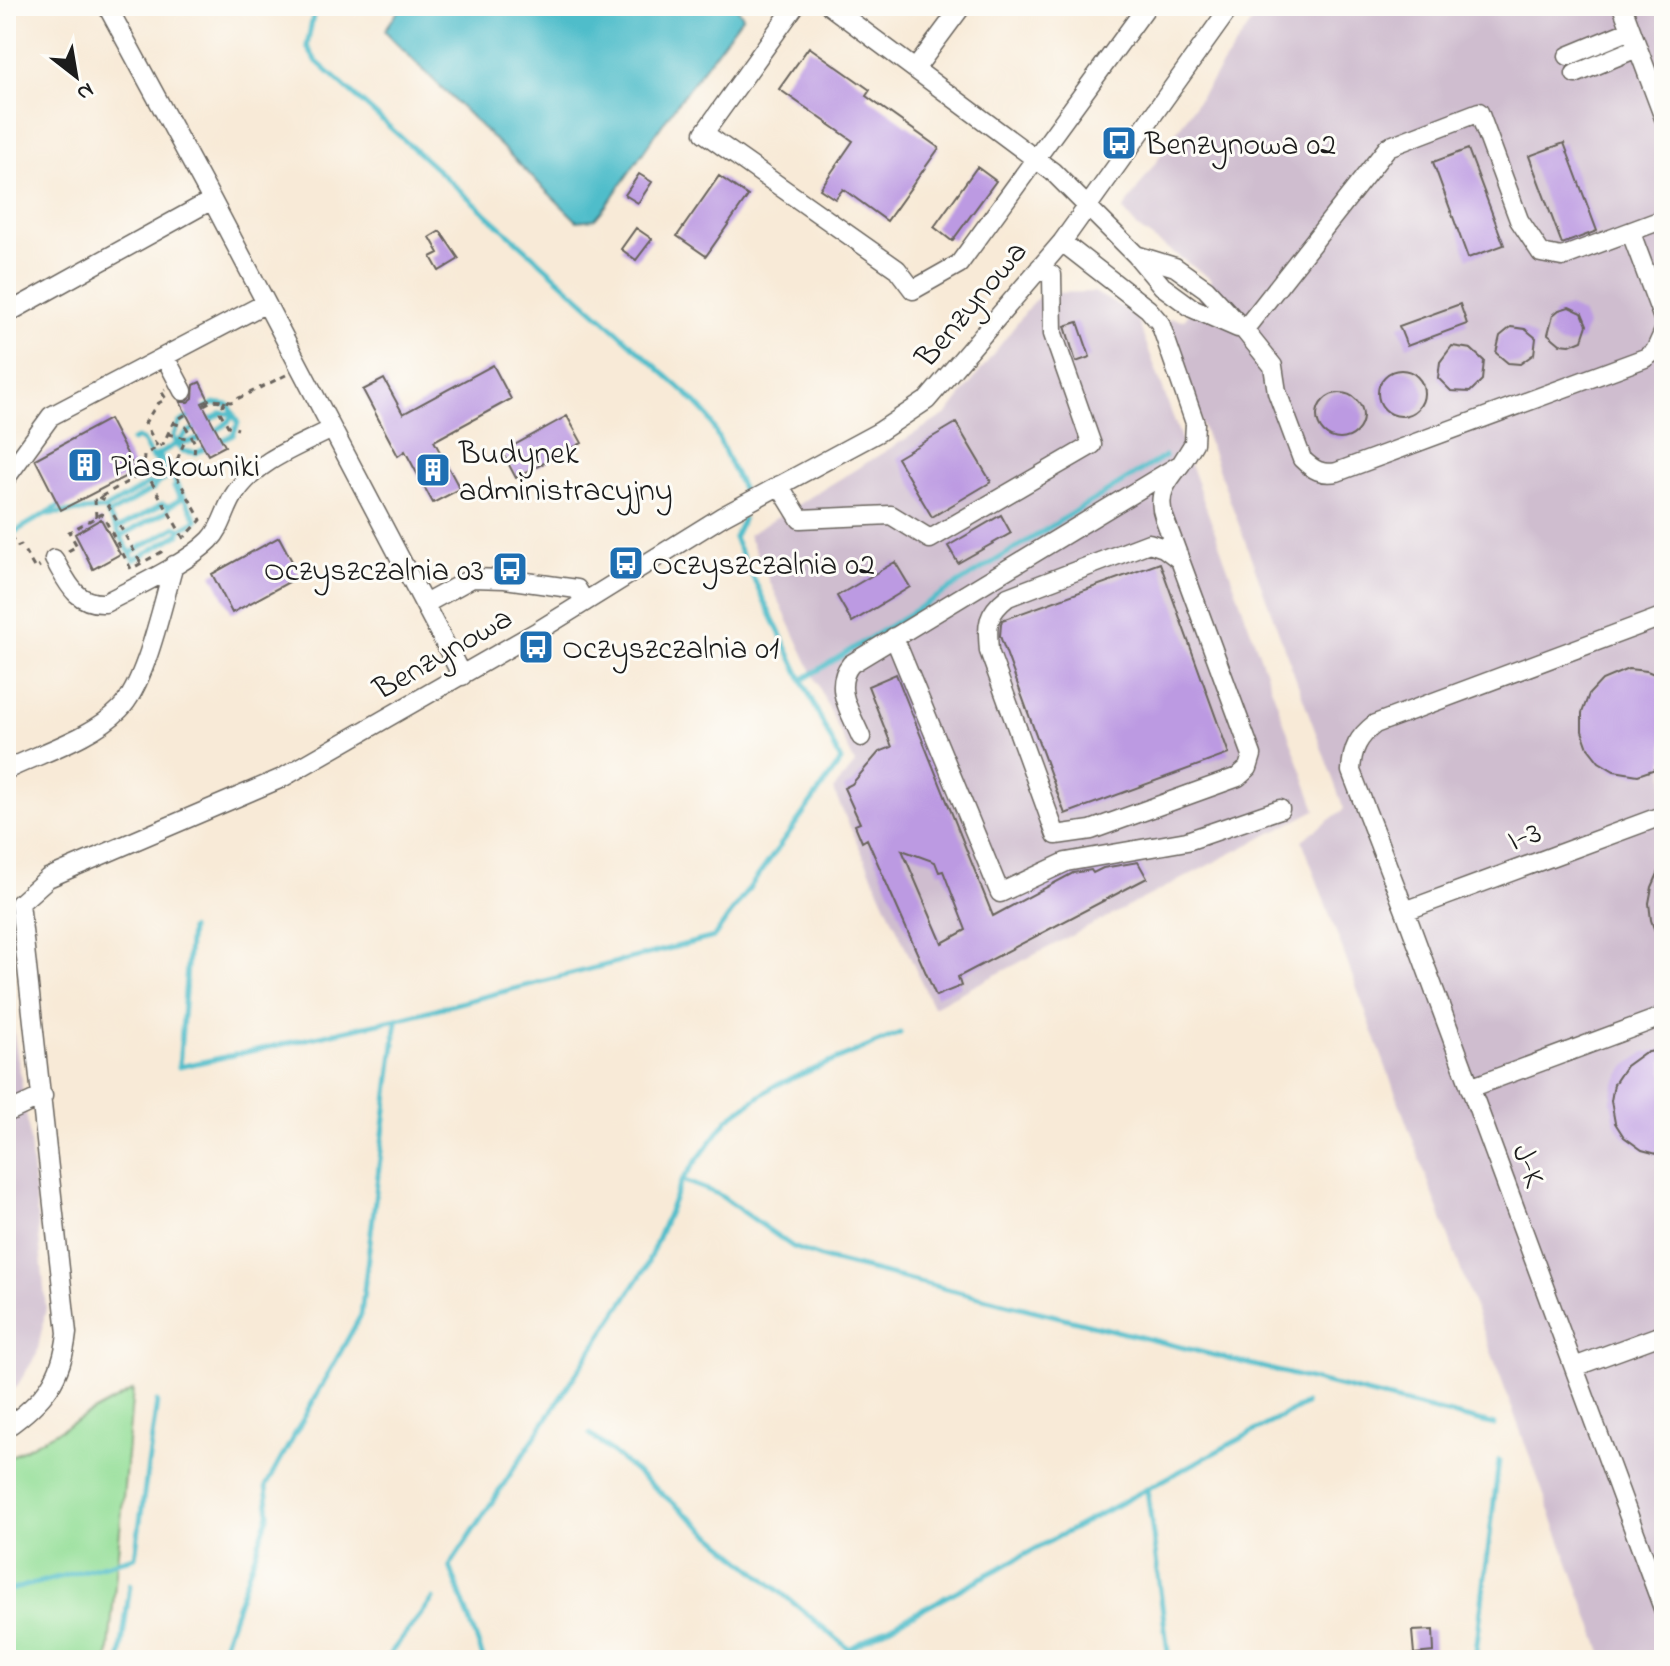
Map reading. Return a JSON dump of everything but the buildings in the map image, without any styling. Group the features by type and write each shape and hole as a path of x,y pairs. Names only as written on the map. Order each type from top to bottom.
{"street":[{"path":"107,6 462,676"},
{"path":"795,6 704,133 897,269 913,290 959,264 1147,6"},
{"path":"830,6 1036,158 1136,255 1175,267 1206,289 1273,366 1277,392 1302,459 1310,467 1326,474 1645,358 1655,351 1664,331"},
{"path":"916,68 962,6"},
{"name":"Benzynowa","path":"6,1428 47,1393 57,1377 65,1353 66,1315 43,1096 13,904 48,878 282,778 462,676 723,516 869,438 927,400 1062,242 1231,6"},
{"path":"1622,6 1664,118"},
{"path":"1631,30 1572,65 1637,48"},
{"path":"1244,330 1388,147 1479,112 1519,220 1541,253 1562,257 1664,219"},
{"path":"6,314 212,200"},
{"path":"1638,229 1664,321"},
{"path":"1062,242 1148,309 1160,323 1195,423 1194,443 1161,493 1164,517 1252,755 1248,768 1238,777 1091,830 1056,835 989,651 989,619 994,608 1008,597 1149,543 1164,517"},
{"path":"779,485 800,519 891,515 930,539 1092,445 1053,334 1052,275 1040,267"},
{"path":"6,478 51,416 266,303"},
{"path":"165,357 181,386"},
{"path":"54,559 73,591 90,604 105,603 210,541 241,485 273,459 332,429"},
{"path":"861,737 842,689 843,673 851,664 1181,464"},
{"path":"1149,543 1164,548 1180,560"},
{"path":"6,770 99,726 122,707 139,678 174,565"},
{"path":"425,604 472,578 505,579 577,589 585,602"},
{"name":"J-K","path":"1664,616 1391,716 1375,724 1358,739 1351,771 1664,1611"},
{"path":"894,637 1000,893 1066,862 1187,841 1280,809"},
{"name":"I-3","path":"1405,911 1664,815"},
{"path":"1470,1088 1664,1016"},
{"path":"6,1113 43,1096"},
{"path":"1574,1367 1664,1334"}],"path":[{"path":"204,405 213,400 231,402 301,369"},
{"path":"156,449 145,423 157,404 166,399 161,391 181,386"},
{"path":"225,401 220,412 228,426 238,429"},
{"path":"143,473 144,455 163,444 173,423 186,414"},
{"path":"173,423 186,427 195,443 194,456"},
{"path":"149,477 173,468 180,455 186,438 168,434"},
{"path":"6,552 21,545 35,569 77,546 69,532 102,514 131,569 184,539 201,520 173,468"},
{"path":"143,473 149,477 184,539"},
{"path":"97,499 143,473"},
{"path":"97,499 107,503 141,563"},
{"path":"96,517 97,499"},
{"path":"6,528 13,540 6,543"}],"shaded area":[{"path":"1263,6 1664,6 1664,1660 1605,1660 1302,840 1344,809 1164,322 1171,318 1184,320 1212,280 1138,228 1123,210"},
{"path":"1094,292 1136,315 1316,810 933,1007 833,790 855,764 748,535 948,413 1034,301 1044,293"},
{"path":"6,982 29,1132 46,1308 37,1354 17,1386 6,1396"}],"green space":[{"path":"133,1390 108,1660 6,1660 6,1459"}],"water":[{"path":"402,6 735,6 743,16 606,206 595,219 577,221 392,39 385,30"}],"waterway":[{"path":"315,6 307,46 316,61 688,395 708,416 745,495"},
{"path":"214,403 229,405 238,423 233,435 196,453 182,451 173,437 179,423 214,403"},
{"path":"206,422 222,413 234,414"},
{"path":"177,444 208,435 234,415"},
{"path":"132,441 137,438 142,440 152,458 197,427"},
{"path":"48,514 105,509 134,560 197,520 159,454"},
{"path":"108,515 166,479 154,456"},
{"path":"802,680 1165,456"},
{"path":"105,509 150,483 155,485"},
{"path":"121,536 167,511 169,506 181,499 174,487"},
{"path":"117,529 163,504 169,506"},
{"path":"6,537 59,506"},
{"path":"218,1660 269,1514 266,1486 361,1315 397,1019 714,937 841,761 734,538 743,519"},
{"path":"130,553 176,527 181,529"},
{"path":"190,929 179,1067 397,1019"},
{"path":"484,1660 450,1566 645,1269 682,1180 728,1119 774,1086 900,1033"},
{"path":"682,1180 718,1194 793,1247 826,1259 1495,1425"},
{"path":"6,1591 135,1557 157,1402"},
{"path":"590,1434 849,1649 1305,1404"},
{"path":"1475,1660 1499,1460"},
{"path":"1147,1489 1169,1660"},
{"path":"120,1660 130,1585"},
{"path":"385,1660 433,1599"},
{"path":"842,1660 849,1649"}],"place":[{"name":"Benzynowa 02","path":"1119,143"},
{"name":"Piaskowniki","path":"85,465"},
{"name":"Budynek administracyjny","path":"433,470"},
{"name":"Oczyszczalnia 02","path":"626,563"},
{"name":"Oczyszczalnia 03","path":"510,569"},
{"name":"Oczyszczalnia 01","path":"536,647"}]}
